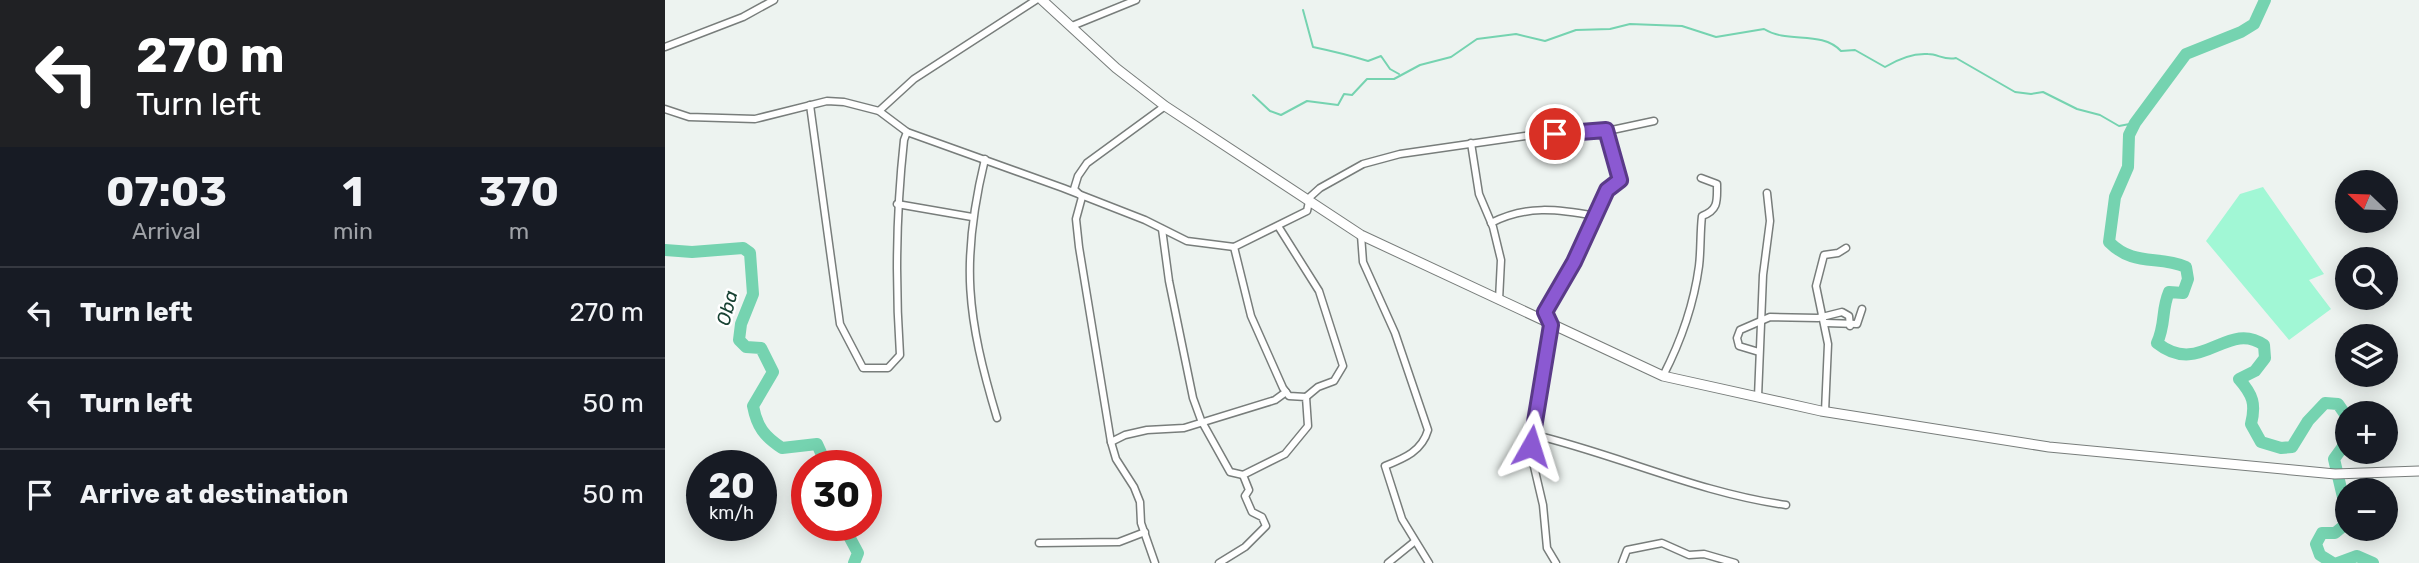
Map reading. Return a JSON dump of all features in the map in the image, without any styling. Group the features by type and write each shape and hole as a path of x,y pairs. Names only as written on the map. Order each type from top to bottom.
{"street":[{"path":"665,47 743,18 774,0"},
{"path":"879,111 914,79 1036,0"},
{"path":"1042,0 1116,68 1165,106 1361,234 1663,376 1825,412 2049,447 2335,474 2419,471"},
{"path":"1072,26 1136,0"},
{"path":"665,109 689,117 755,119 810,105 844,102 879,111 908,132 985,159 1187,241 1234,247 1307,211 1310,197 1320,188 1363,164 1400,154 1471,143 1539,134 1606,130 1654,121"},
{"path":"810,105 839,324 863,368 888,368 900,355 895,278 897,204 904,140 908,132"},
{"path":"1082,197 1074,189 1087,163 1165,106"},
{"path":"1556,563 1547,548 1543,505 1532,458 1531,434 1551,325 1545,312 1574,262 1607,190 1620,180 1606,130"},
{"path":"1471,143 1479,194 1491,223 1501,260 1499,300"},
{"path":"985,159 972,217 968,256 969,295 978,356 997,418"},
{"path":"1663,376 1686,320 1699,265 1702,216 1713,212 1717,205 1717,184 1701,177"},
{"path":"1758,397 1770,220 1767,193"},
{"path":"1082,197 1076,219 1079,247 1111,442 1116,459 1134,487 1154,563"},
{"path":"897,204 972,217"},
{"path":"1491,223 1508,214 1536,208 1595,216"},
{"path":"1234,247 1251,316 1286,392 1289,396 1306,397 1318,387 1333,381 1343,366 1319,291 1278,226"},
{"path":"1162,229 1184,359 1201,421 1230,472 1243,475 1285,454 1308,426 1306,397"},
{"path":"1361,234 1363,262 1395,333 1428,430 1424,444 1406,458 1385,466 1402,519 1429,563"},
{"path":"1825,412 1828,344 1816,286 1824,255 1838,253 1846,248"},
{"path":"1759,352 1739,346 1737,338 1740,330 1770,317 1825,320 1850,326 1857,324 1862,309"},
{"path":"1825,320 1842,312 1849,316 1850,326"},
{"path":"1111,442 1125,435 1161,428 1184,428 1263,404 1286,392"},
{"path":"1531,434 1712,488 1786,505"},
{"path":"1219,563 1245,547 1265,526 1262,517 1252,512 1245,496 1249,490 1243,475"},
{"path":"1039,543 1119,542 1145,532"},
{"path":"1388,563 1414,542"},
{"path":"1622,563 1627,550 1662,542 1689,555 1704,554 1735,563"}],"green space":[{"path":"2263,187 2324,274 2309,280 2331,309 2289,340 2206,241 2240,194"}],"waterway":[{"path":"2265,0 2254,24 2186,54 2135,123 2129,135 2128,167 2115,197 2109,242 2127,255 2186,267 2188,279 2183,293 2169,292 2157,343 2173,352 2187,354 2238,339 2251,339 2264,345 2265,358 2255,371 2239,379 2252,400 2251,424 2261,442 2281,448 2292,447 2308,421 2325,403 2335,404"},
{"path":"1303,10 1313,47 1368,61 1381,56 1390,69 1399,74"},
{"path":"1253,95 1270,111 1281,115 1307,101 1338,105 1344,94 1352,95 1367,79 1394,79 1420,65 1451,57 1477,39 1516,34 1545,41 1576,30 1610,29 1630,24 1682,26 1716,37 1764,29 1783,36 1824,41 1841,51 1855,50 1885,67 1917,54 1956,58 2015,92 2043,92 2077,109 2100,115 2119,126 2135,123"},
{"name":"Oba","path":"665,250 692,252 743,248 750,253 753,294 741,324 739,340 746,347 761,348 773,372 753,406 757,420 766,435 782,448 817,444 820,450"},
{"path":"2335,458 2335,463"},
{"path":"2335,464 2338,478"},
{"path":"2333,563 2320,555 2316,544 2322,533 2335,533"},
{"name":"Oba","path":"852,541 858,553 854,563"},
{"path":"2338,563 2357,556 2373,563"}],"route":[{"path":"1531,446 1534,414 1548,353 1551,325 1545,312 1574,262 1607,190 1620,180 1606,130 1555,134"}]}
